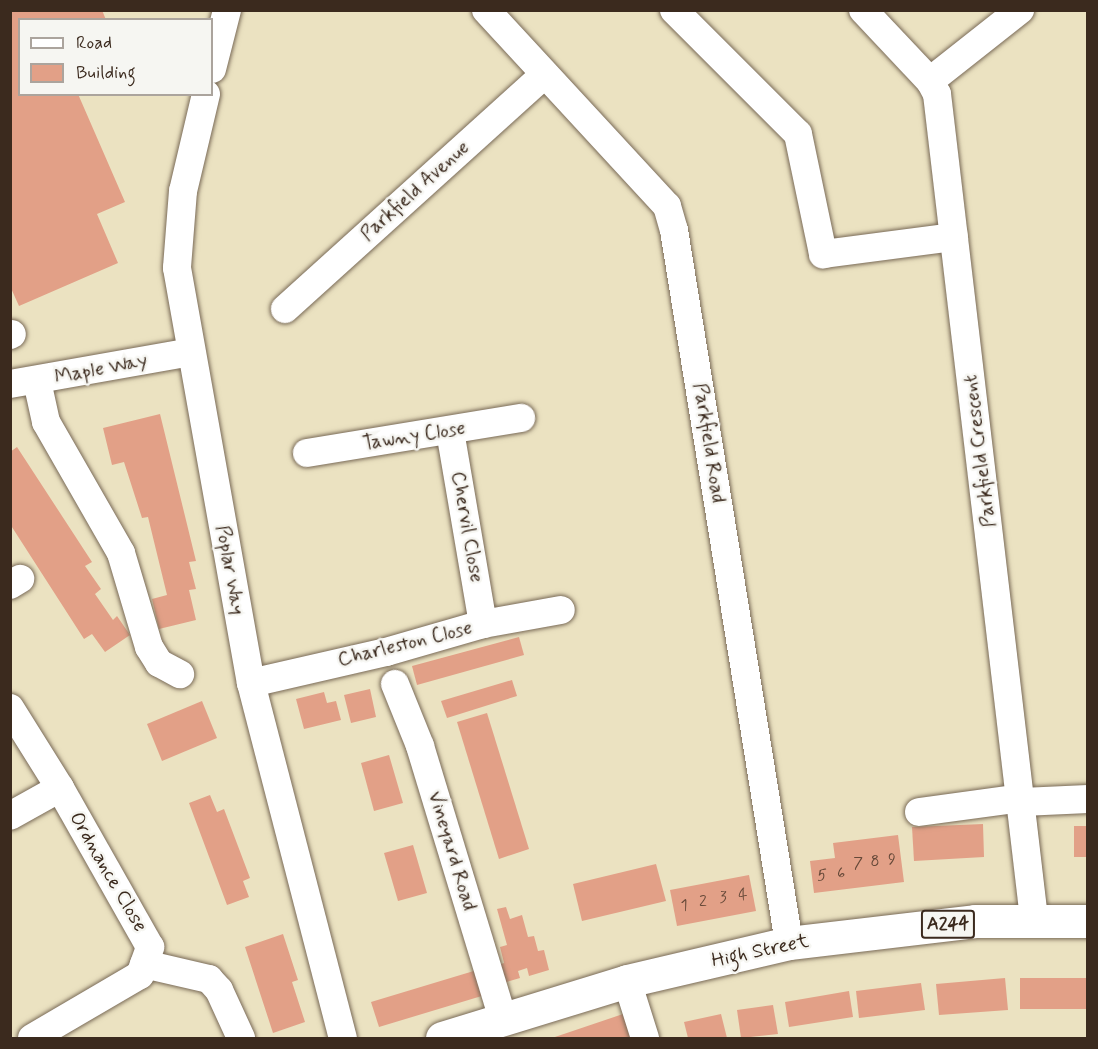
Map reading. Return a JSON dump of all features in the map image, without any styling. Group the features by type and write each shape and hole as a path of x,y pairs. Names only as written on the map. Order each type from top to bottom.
{"main road":[{"name":"High Street","path":"442,1038 627,981 789,944 975,921 1034,919 1088,921"}],"street":[{"path":"213,63 219,24 227,10"},
{"name":"Parkfield Road","path":"486,10 650,184 667,206 674,230 789,944"},
{"path":"674,10 798,134 823,254 954,237"},
{"name":"Parkfield Crescent","path":"863,10 930,81 939,107 1022,800 1034,919"},
{"path":"930,81 1020,10"},
{"name":"Parkfield Avenue","path":"285,309 545,74"},
{"name":"Poplar Way","path":"206,96 183,191 177,268 251,683 343,1038"},
{"name":"Maple Way","path":"24,382 191,352"},
{"path":"24,382 121,553 149,647 159,663 180,675"},
{"name":"Tawny Close","path":"307,453 521,418"},
{"name":"Chervil Close","path":"450,431 483,624"},
{"name":"Charleston Close","path":"251,683 386,652 483,624 561,610"},
{"name":"Vineyard Road","path":"395,684 420,746 502,1020"},
{"name":"Ordnance Close","path":"10,708 60,788 150,947 144,964"},
{"path":"10,816 60,788"},
{"path":"919,812 1022,800 1088,799"},
{"path":"32,1038 108,997 140,975 144,964 209,979 219,990 241,1038"},
{"path":"627,981 645,1038"}],"building":[{"path":"10,10 102,10 105,18 18,18 18,96 79,96 125,202 97,214 118,263 19,306 10,286"},
{"path":"160,414 196,561 189,562 196,589 189,590 196,620 159,629 152,599 167,595 148,517 142,518 124,462 112,465 103,428"},
{"path":"17,447 92,562 85,566 101,589 95,594 113,620 117,616 130,635 105,652 92,634 84,639 10,524 10,452"},
{"path":"519,637 524,655 417,685 412,666"},
{"path":"512,680 517,696 447,718 441,701"},
{"path":"370,689 376,717 351,723 344,695"},
{"path":"324,692 327,703 336,701 341,720 304,729 296,699"},
{"path":"202,701 217,738 162,761 147,724"},
{"path":"487,713 529,849 499,859 457,722"},
{"path":"389,755 403,803 374,811 361,763"},
{"path":"210,795 217,812 224,809 250,878 243,881 249,897 227,905 189,803"},
{"path":"983,824 984,857 914,861 912,827"},
{"path":"1074,826 1088,826 1088,857 1074,857"},
{"path":"898,835 904,882 814,893 810,861 835,858 833,843"},
{"path":"413,845 427,893 398,901 384,853"},
{"path":"656,864 666,901 582,921 573,884"},
{"path":"749,875 756,911 677,926 670,890"},
{"path":"506,907 510,919 522,915 528,937 534,936 538,951 544,950 549,970 529,976 527,968 518,971 520,978 503,983 498,965 504,963 500,947 507,945 497,909"},
{"path":"283,934 298,980 292,982 305,1022 273,1033 245,947"},
{"path":"477,970 485,995 379,1027 371,1002"},
{"path":"1005,978 1008,1010 939,1015 936,984"},
{"path":"1020,978 1087,978 1087,1009 1020,1009"},
{"path":"921,983 925,1010 859,1018 856,991"},
{"path":"849,991 853,1017 789,1027 785,1002"},
{"path":"773,1005 778,1034 741,1038 737,1010"},
{"path":"623,1014 631,1038 552,1038"},
{"path":"721,1014 727,1038 688,1038 684,1022"}]}
